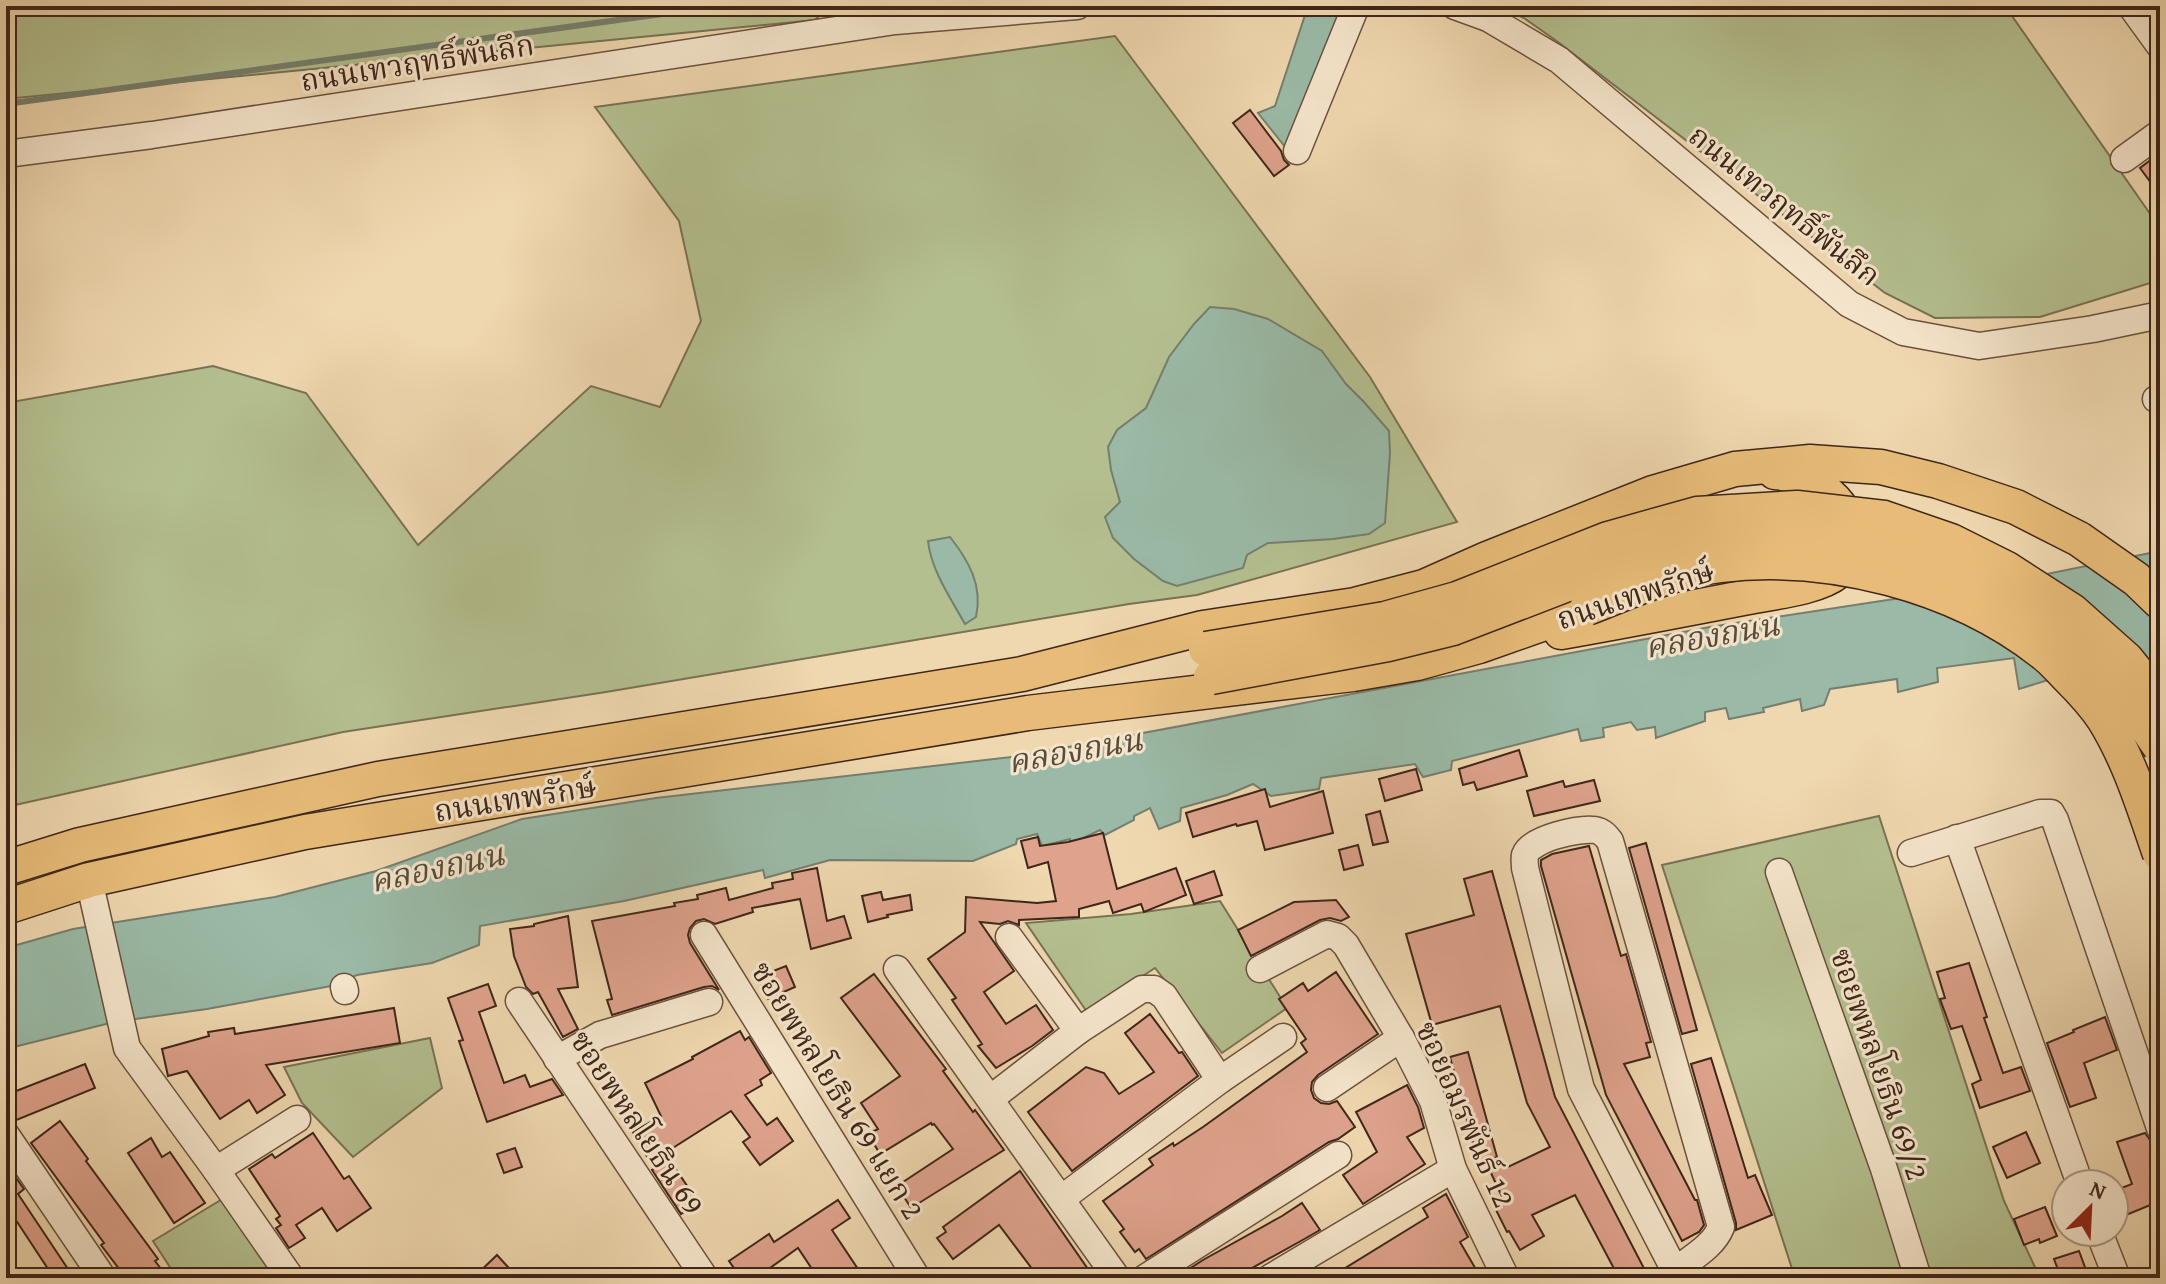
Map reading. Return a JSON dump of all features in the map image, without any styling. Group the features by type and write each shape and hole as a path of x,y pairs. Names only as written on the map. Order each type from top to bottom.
{"main road":[{"name":"ถนนเทพรักษ์","path":"6,868 80,845 378,779 1022,674 1203,628 1355,605 1424,587 1653,493 1735,469 1810,462 1881,467 1938,481 2016,507 2079,539 2136,579 2160,602"},
{"path":"1479,646 1764,594 1818,582 1838,571 1848,556 1851,536 1849,522 1830,494 1807,480 1783,473 1735,469"},
{"name":"ถนนเทพรักษ์","path":"1028,713 1457,599 1608,539 1697,514 1797,508 1884,518 1951,541 2007,569 2072,611 2126,659 2160,701"},
{"name":"ถนนเทพรักษ์","path":"1022,674 1208,663 1388,644 1453,628 1614,566 1699,542 1796,536 1857,543 1930,563 1995,592 2045,623 2083,654 2125,696 2160,747"},
{"name":"ถนนเทพรักษ์","path":"6,907 89,880 305,832 1028,713 1353,674 1417,663 1479,646 1671,577 1718,565 1778,562 1838,567 1906,582 1969,607 2044,653 2103,717 2130,768 2160,854"}],"street":[{"name":"ถนนเทวฤทธิ์พันลึก","path":"6,154 152,135 891,14 1077,6"},
{"path":"1297,151 1356,6"},
{"name":"ถนนเทวฤทธิ์พันลึก","path":"1455,6 1488,18 1559,60 1849,304 1903,332 1979,346 2093,329 2160,315"},
{"path":"2131,6 2160,46"},
{"path":"2124,159 2160,133"},
{"path":"1911,853 2040,813 2048,812 2054,816 2160,1128"},
{"path":"1597,830 1610,841 1721,1227 1710,1244 1677,1274 1581,1089 1525,868 1525,855 1533,846 1558,835 1597,830"},
{"path":"1957,838 2074,1168"},
{"name":"ซอยพหลโยธิน 69/2","path":"1779,872 1884,1169 1918,1278"},
{"path":"89,880 127,1048 291,1278"},
{"name":"ซอยอมรพันธ์ 12","path":"1260,969 1327,934 1338,937 1346,945 1401,1038 1433,1101 1453,1169 1506,1278"},
{"name":"ซอยพหลโยธิน 69 แยก 2","path":"704,935 917,1278"},
{"path":"1009,937 1078,1031"},
{"path":"897,969 1117,1278"},
{"path":"990,1099 1078,1031 1142,989 1154,989 1164,996 1220,1080"},
{"name":"ซอยพหลโยธิน 69","path":"519,1001 705,1278"},
{"path":"557,1059 600,1035 709,1002"},
{"path":"1061,1199 1220,1080 1283,1037"},
{"path":"1327,1088 1401,1038"},
{"path":"216,1170 297,1119"},
{"path":"6,1135 103,1278"},
{"path":"1145,1278 1338,1155"},
{"path":"1270,1278 1453,1169"},
{"path":"2105,1248 2117,1278"}],"shaded area":[{"path":"6,6 830,6 815,20 6,99"},
{"path":"1499,6 2005,6 2160,228 2160,280 2040,317 1935,318 1885,293 1558,42 1524,18"},
{"path":"1115,36 1370,377 1457,522 1197,595 343,732 6,807 6,403 213,366 306,393 418,545 591,386 660,407 701,321 679,221 595,107"},
{"path":"1879,816 2004,1201 2040,1278 1795,1278 1662,865"},
{"path":"1220,901 1287,1008 1222,1053 1155,968 1087,1012 1026,923 1131,914"},
{"path":"430,1038 442,1088 353,1157 302,1103 284,1067"},
{"path":"224,1198 280,1278 177,1278 153,1241"}],"water":[{"path":"1308,6 1342,8 1286,148 1258,113 1275,106"},
{"path":"1210,307 1234,309 1268,319 1322,351 1346,384 1389,431 1385,523 1369,534 1268,543 1247,555 1243,568 1177,586 1163,581 1113,538 1105,517 1120,502 1108,447 1117,430 1146,408 1169,357"},
{"path":"950,537 973,574 978,595 976,617 965,624 937,573 928,541"},
{"name":"คลองถนน","path":"2160,551 2160,658 2048,680 2019,689 2014,658 1937,668 1938,682 1898,692 1897,679 1830,689 1824,705 1802,711 1800,699 1763,708 1764,712 1729,719 1726,708 1705,712 1705,721 1656,738 1655,727 1637,730 1631,722 1603,728 1604,737 1581,741 1578,729 1452,761 1451,770 1423,777 1415,764 1321,778 1319,789 1271,796 1253,784 1181,808 1180,821 1159,829 1150,808 1105,835 1100,830 1071,848 1070,839 1042,846 1037,834 1017,839 1016,844 973,861 830,860 765,878 763,870 624,901 480,926 479,945 432,963 357,975 331,986 114,1022 6,1049 6,948 73,929 275,897 376,871 522,819 656,798 1020,756 1710,627 2012,581"}],"building":[{"path":"1250,110 1289,165 1274,176 1233,123"},
{"path":"2160,153 2160,195 2140,168"},
{"path":"1519,750 1527,776 1477,790 1474,782 1463,785 1459,769"},
{"path":"1416,769 1422,790 1385,801 1379,779"},
{"path":"1594,780 1600,801 1534,816 1527,791 1563,781 1565,787"},
{"path":"1265,789 1270,807 1323,791 1333,833 1265,850 1257,821 1193,837 1186,813"},
{"path":"1380,811 1388,842 1373,845 1366,815"},
{"path":"1103,833 1117,889 1176,868 1186,895 1144,912 1141,904 1113,913 1109,901 1079,909 1079,917 1019,920 1019,925 1008,921 1000,924 980,922 1014,971 984,992 1006,1024 1036,1005 1053,1030 996,1068 978,1046 982,1044 952,1000 956,998 928,959 965,932 966,897 1037,903 1056,901 1048,862 1028,868 1021,841 1038,837 1040,846"},
{"path":"1646,843 1697,1030 1682,1034 1629,848"},
{"path":"1358,845 1363,865 1344,870 1339,850"},
{"path":"1589,846 1621,956 1626,954 1651,1042 1646,1043 1650,1057 1624,1064 1697,1200 1704,1225 1699,1232 1682,1241 1606,1095 1541,866 1541,860 1552,854"},
{"path":"817,868 827,921 844,916 851,938 811,949 800,899 752,908 753,912 715,924 704,919 696,921 688,935 690,943 719,990 712,986 704,987 612,1015 607,1000 612,999 592,921 675,906 674,903 698,899 697,895 726,888 729,900 773,888 772,883 793,879 792,873"},
{"path":"1214,871 1222,895 1194,904 1186,881"},
{"path":"1492,871 1555,1097 1649,1278 1619,1278 1575,1195 1532,1215 1544,1236 1520,1250 1495,1208 1505,1203 1490,1171 1506,1163 1508,1167 1550,1147 1527,1103 1500,1006 1432,1025 1406,934 1474,915 1464,879"},
{"path":"881,892 883,900 910,895 912,910 868,922 862,896"},
{"path":"1336,900 1349,917 1341,921 1330,918 1320,920 1251,956 1238,930 1294,902"},
{"path":"568,916 578,987 558,989 578,1029 563,1037 538,992 533,994 526,987 514,956 510,929"},
{"path":"1969,963 2003,1073 2021,1067 2030,1091 1980,1108 1972,1084 1981,1080 1962,1026 1951,1029 1940,999 1945,998 1937,972"},
{"path":"786,966 795,987 768,999 758,977"},
{"path":"1336,972 1378,1034 1318,1075 1312,1082 1311,1090 1314,1098 1321,1103 1337,1101 1355,1127 1146,1259 1139,1249 1135,1252 1120,1232 1124,1229 1103,1201 1153,1165 1149,1159 1203,1127 1307,1052 1301,1043 1306,1039 1279,999 1303,983 1308,991"},
{"path":"874,974 1004,1150 911,1208 897,1186 953,1149 931,1123 880,1154 868,1134 878,1129 861,1103 900,1076 841,998"},
{"path":"488,984 496,1006 479,1012 504,1083 525,1075 530,1087 552,1079 563,1095 487,1122 459,1041 463,1040 448,998"},
{"path":"394,1008 400,1043 266,1065 285,1095 257,1113 249,1100 220,1119 187,1071 168,1076 162,1049 209,1036 208,1032 234,1028 235,1034"},
{"path":"1150,1014 1198,1076 1072,1171 1028,1112 1086,1067 1104,1073 1119,1094 1154,1072 1125,1033"},
{"path":"2105,1017 2117,1050 2084,1063 2096,1098 2070,1107 2047,1043"},
{"path":"740,1031 745,1040 749,1037 771,1073 760,1080 762,1085 745,1095 767,1125 777,1118 793,1141 760,1165 743,1142 750,1137 731,1111 665,1153 698,1202 681,1214 652,1170 633,1132 661,1116 645,1083"},
{"path":"1468,1052 1497,1157 1478,1162 1450,1057"},
{"path":"1711,1058 1748,1178 1755,1175 1772,1215 1736,1230 1691,1064"},
{"path":"85,1064 95,1088 14,1121 6,1119 6,1095"},
{"path":"1407,1085 1424,1128 1407,1137 1425,1164 1363,1204 1343,1175 1377,1152 1356,1112"},
{"path":"60,1121 158,1259 155,1261 168,1278 126,1278 101,1245 104,1243 31,1143"},
{"path":"2026,1132 2040,1163 2007,1178 1993,1147"},
{"path":"313,1133 344,1179 349,1176 371,1208 337,1231 322,1208 296,1225 305,1238 289,1248 276,1228 281,1225 276,1219 280,1216 249,1169 272,1154 275,1158"},
{"path":"2145,1133 2150,1140 2160,1144 2154,1147 2157,1157 2154,1158 2160,1171 2160,1201 2130,1213 2130,1168 2126,1168 2117,1142"},
{"path":"151,1138 162,1157 170,1152 205,1203 174,1223 128,1153"},
{"path":"515,1148 522,1167 504,1173 497,1154"},
{"path":"6,1164 24,1189 18,1194 74,1278 54,1278 6,1205"},
{"path":"1020,1171 1090,1272 1082,1278 1039,1278 999,1225 953,1259 937,1238 946,1232 943,1227"},
{"path":"1446,1194 1468,1237 1460,1242 1481,1278 1329,1278 1428,1217 1423,1208"},
{"path":"838,1200 850,1218 832,1230 864,1278 818,1278 798,1248 756,1278 741,1278 729,1261 769,1234 774,1242"},
{"path":"1302,1203 1320,1230 1234,1278 1175,1278 1203,1260"},
{"path":"2045,1207 2050,1219 2050,1239 2040,1243 2039,1239 2024,1245 2014,1219"},
{"path":"2079,1251 2089,1278 2061,1278 2054,1259"},
{"path":"497,1255 518,1278 473,1278"}],"waterway":[{"path":"6,104 720,6"}]}
